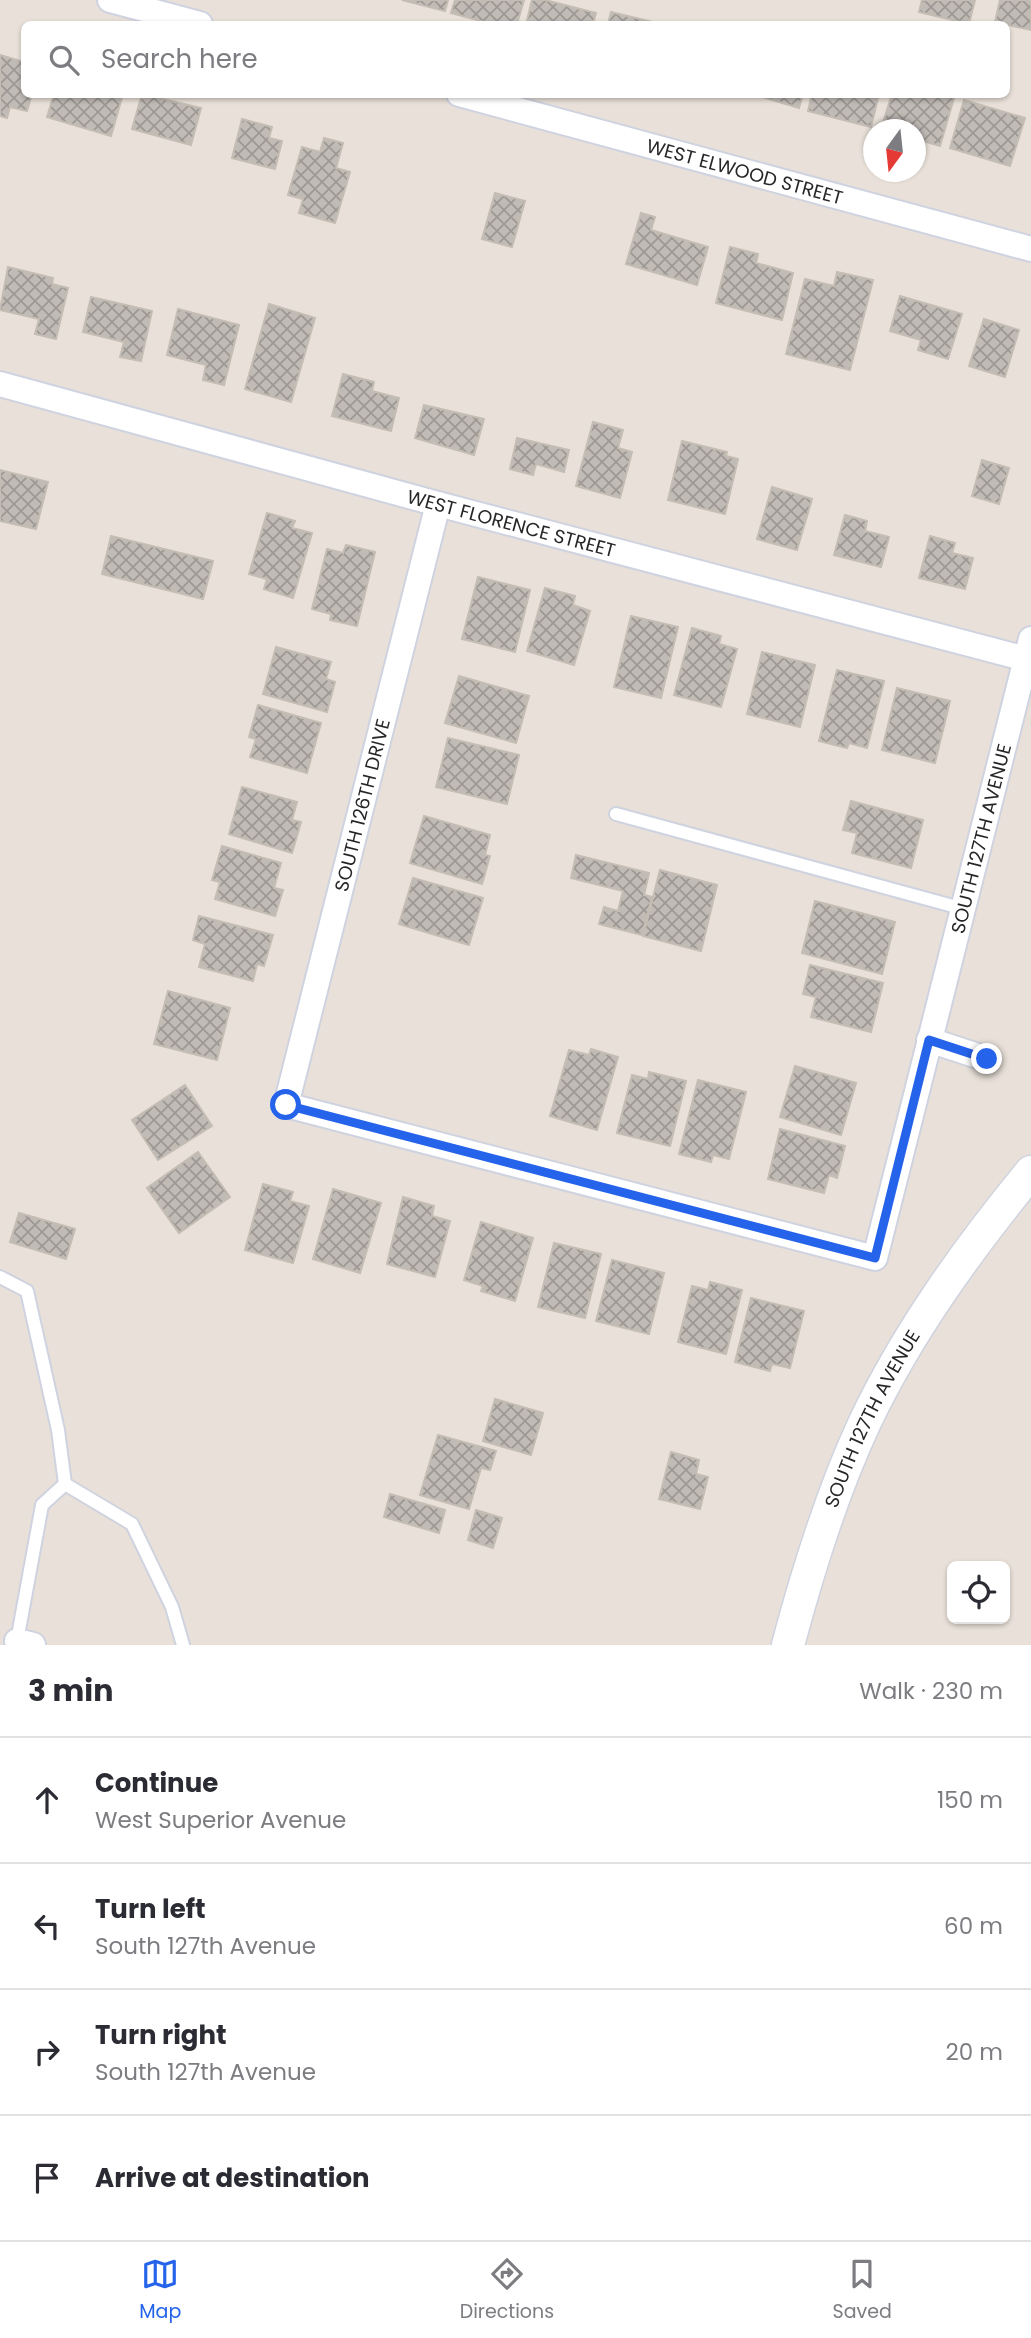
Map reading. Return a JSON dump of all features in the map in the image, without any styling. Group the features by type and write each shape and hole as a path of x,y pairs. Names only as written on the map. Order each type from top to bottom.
{"street":[{"path":"110,0 189,21"},
{"name":"WEST ELWOOD STREET","path":"474,98 1031,249"},
{"name":"WEST FLORENCE STREET","path":"0,384 438,504 1028,649"},
{"name":"SOUTH 126TH DRIVE","path":"438,504 286,1105 875,1258"},
{"name":"SOUTH 127TH AVENUE","path":"875,1258 1028,649"},
{"path":"929,1040 987,1059"},
{"name":"SOUTH 127TH AVENUE","path":"788,1645 820,1536 864,1424 907,1346 996,1215 1031,1172"}],"lane":[{"path":"616,814 964,909"},
{"path":"0,1277 27,1291 55,1418 65,1484"},
{"path":"25,1643 42,1504 65,1484"},
{"path":"65,1484 132,1524 172,1607 183,1645"}],"building":[{"path":"402,0 448,0 445,11"},
{"path":"455,0 524,0 518,21 481,21 451,13"},
{"path":"532,0 545,0 596,13 594,21 527,21"},
{"path":"922,0 975,0 970,21 956,21 919,12"},
{"path":"1000,0 1031,0 1031,30 1010,25 1010,21 995,21"},
{"path":"611,12 648,21 609,21"},
{"path":"0,55 21,61 21,98 31,98 27,111 10,107 7,118 0,116"},
{"path":"53,98 122,98 111,136 47,117"},
{"path":"141,98 159,98 201,108 191,145 132,129"},
{"path":"765,98 802,98 799,108"},
{"path":"811,98 878,98 873,119 863,119 863,125 808,111"},
{"path":"891,98 954,98 940,146 926,142 926,119 884,119"},
{"path":"964,100 1025,118 1010,166 950,148"},
{"path":"242,119 272,127 269,138 282,141 275,169 232,158"},
{"path":"324,138 343,143 336,168 350,172 335,223 299,213 303,199 288,195 302,147 320,152"},
{"path":"495,193 525,201 512,247 482,239"},
{"path":"641,213 655,217 651,230 708,247 697,285 626,264"},
{"path":"730,247 758,254 756,263 793,273 782,320 716,303"},
{"path":"8,267 53,278 52,284 68,288 56,339 35,334 39,319 0,310"},
{"path":"837,272 873,280 850,370 786,354 805,279 834,286"},
{"path":"900,296 962,314 948,359 918,350 921,340 890,331"},
{"path":"91,297 152,311 141,361 120,357 124,342 83,332"},
{"path":"269,304 315,318 291,402 245,389"},
{"path":"178,309 239,325 224,385 203,380 206,365 167,355"},
{"path":"984,319 1019,330 1005,377 969,366"},
{"path":"343,374 374,382 372,391 399,398 391,431 332,416"},
{"path":"424,405 484,419 474,455 415,438"},
{"path":"593,422 623,430 618,448 632,452 620,498 576,486"},
{"path":"517,438 569,450 564,472 536,464 533,475 510,469"},
{"path":"682,441 727,452 726,456 738,459 725,514 668,500"},
{"path":"982,460 1009,468 999,504 972,496"},
{"path":"0,470 48,482 36,529 0,521"},
{"path":"772,487 812,499 797,550 757,539"},
{"path":"267,513 295,521 292,528 312,533 293,598 264,589 267,579 249,574"},
{"path":"845,515 867,521 865,531 889,537 881,567 834,555"},
{"path":"111,536 213,561 203,599 102,574"},
{"path":"930,536 955,543 952,553 973,558 965,589 919,578"},
{"path":"346,545 375,552 357,626 330,620 331,614 312,609 327,549 343,553"},
{"path":"478,577 530,590 515,652 462,639"},
{"path":"545,588 575,596 573,605 590,611 574,665 527,651"},
{"path":"631,616 678,627 661,698 614,687"},
{"path":"692,628 721,636 719,644 737,649 721,707 674,695"},
{"path":"276,647 331,662 326,679 335,682 327,712 263,694"},
{"path":"762,652 815,665 800,727 747,714"},
{"path":"837,670 884,681 867,748 849,743 847,748 819,741"},
{"path":"459,676 529,696 516,743 445,723"},
{"path":"897,688 950,701 935,763 882,750"},
{"path":"258,705 321,723 307,773 250,757 256,739 249,737"},
{"path":"448,738 519,755 507,804 436,787"},
{"path":"242,787 297,802 292,820 301,822 292,853 229,834"},
{"path":"851,801 923,820 911,868 852,853 857,833 843,830"},
{"path":"424,816 490,835 485,855 490,856 482,884 410,863"},
{"path":"222,846 281,863 274,888 283,890 275,916 215,899 220,882 212,880"},
{"path":"576,855 649,873 644,895 652,897 642,935 599,924 604,907 618,911 623,891 571,878"},
{"path":"660,870 717,885 701,951 643,936"},
{"path":"413,878 483,898 469,945 399,924"},
{"path":"815,901 895,922 882,974 802,953"},
{"path":"199,916 273,935 264,966 257,964 253,981 199,967 205,944 193,940"},
{"path":"810,965 883,983 871,1032 811,1017 816,997 803,994"},
{"path":"168,991 230,1008 217,1060 154,1044"},
{"path":"591,1049 618,1057 597,1130 550,1116 569,1050 589,1055"},
{"path":"795,1066 856,1083 841,1135 780,1117"},
{"path":"649,1072 686,1081 670,1146 617,1133 632,1075 648,1079"},
{"path":"698,1080 746,1092 729,1159 713,1155 711,1162 679,1154"},
{"path":"185,1085 212,1126 158,1160 132,1120"},
{"path":"780,1129 845,1146 837,1178 829,1175 824,1193 768,1179"},
{"path":"198,1152 230,1197 179,1233 147,1188"},
{"path":"263,1184 293,1192 290,1201 309,1206 293,1263 245,1250"},
{"path":"333,1189 381,1203 360,1273 313,1259"},
{"path":"403,1197 434,1206 432,1216 450,1221 435,1277 387,1264"},
{"path":"19,1213 75,1229 66,1259 10,1242"},
{"path":"481,1222 533,1238 515,1301 481,1291 483,1286 464,1280"},
{"path":"554,1243 601,1254 585,1318 538,1307"},
{"path":"612,1260 664,1273 649,1334 596,1321"},
{"path":"710,1282 742,1290 726,1354 678,1342 692,1286 708,1290"},
{"path":"751,1298 804,1311 790,1368 772,1364 770,1371 735,1362"},
{"path":"495,1399 543,1413 531,1455 483,1441"},
{"path":"438,1435 496,1451 490,1470 481,1468 469,1509 420,1495"},
{"path":"671,1452 699,1460 696,1474 708,1477 700,1509 659,1499"},
{"path":"390,1494 445,1510 439,1533 384,1517"},
{"path":"476,1510 502,1518 493,1548 468,1540"}],"route":[{"path":"286,1105 875,1258 929,1040 987,1059"}]}
